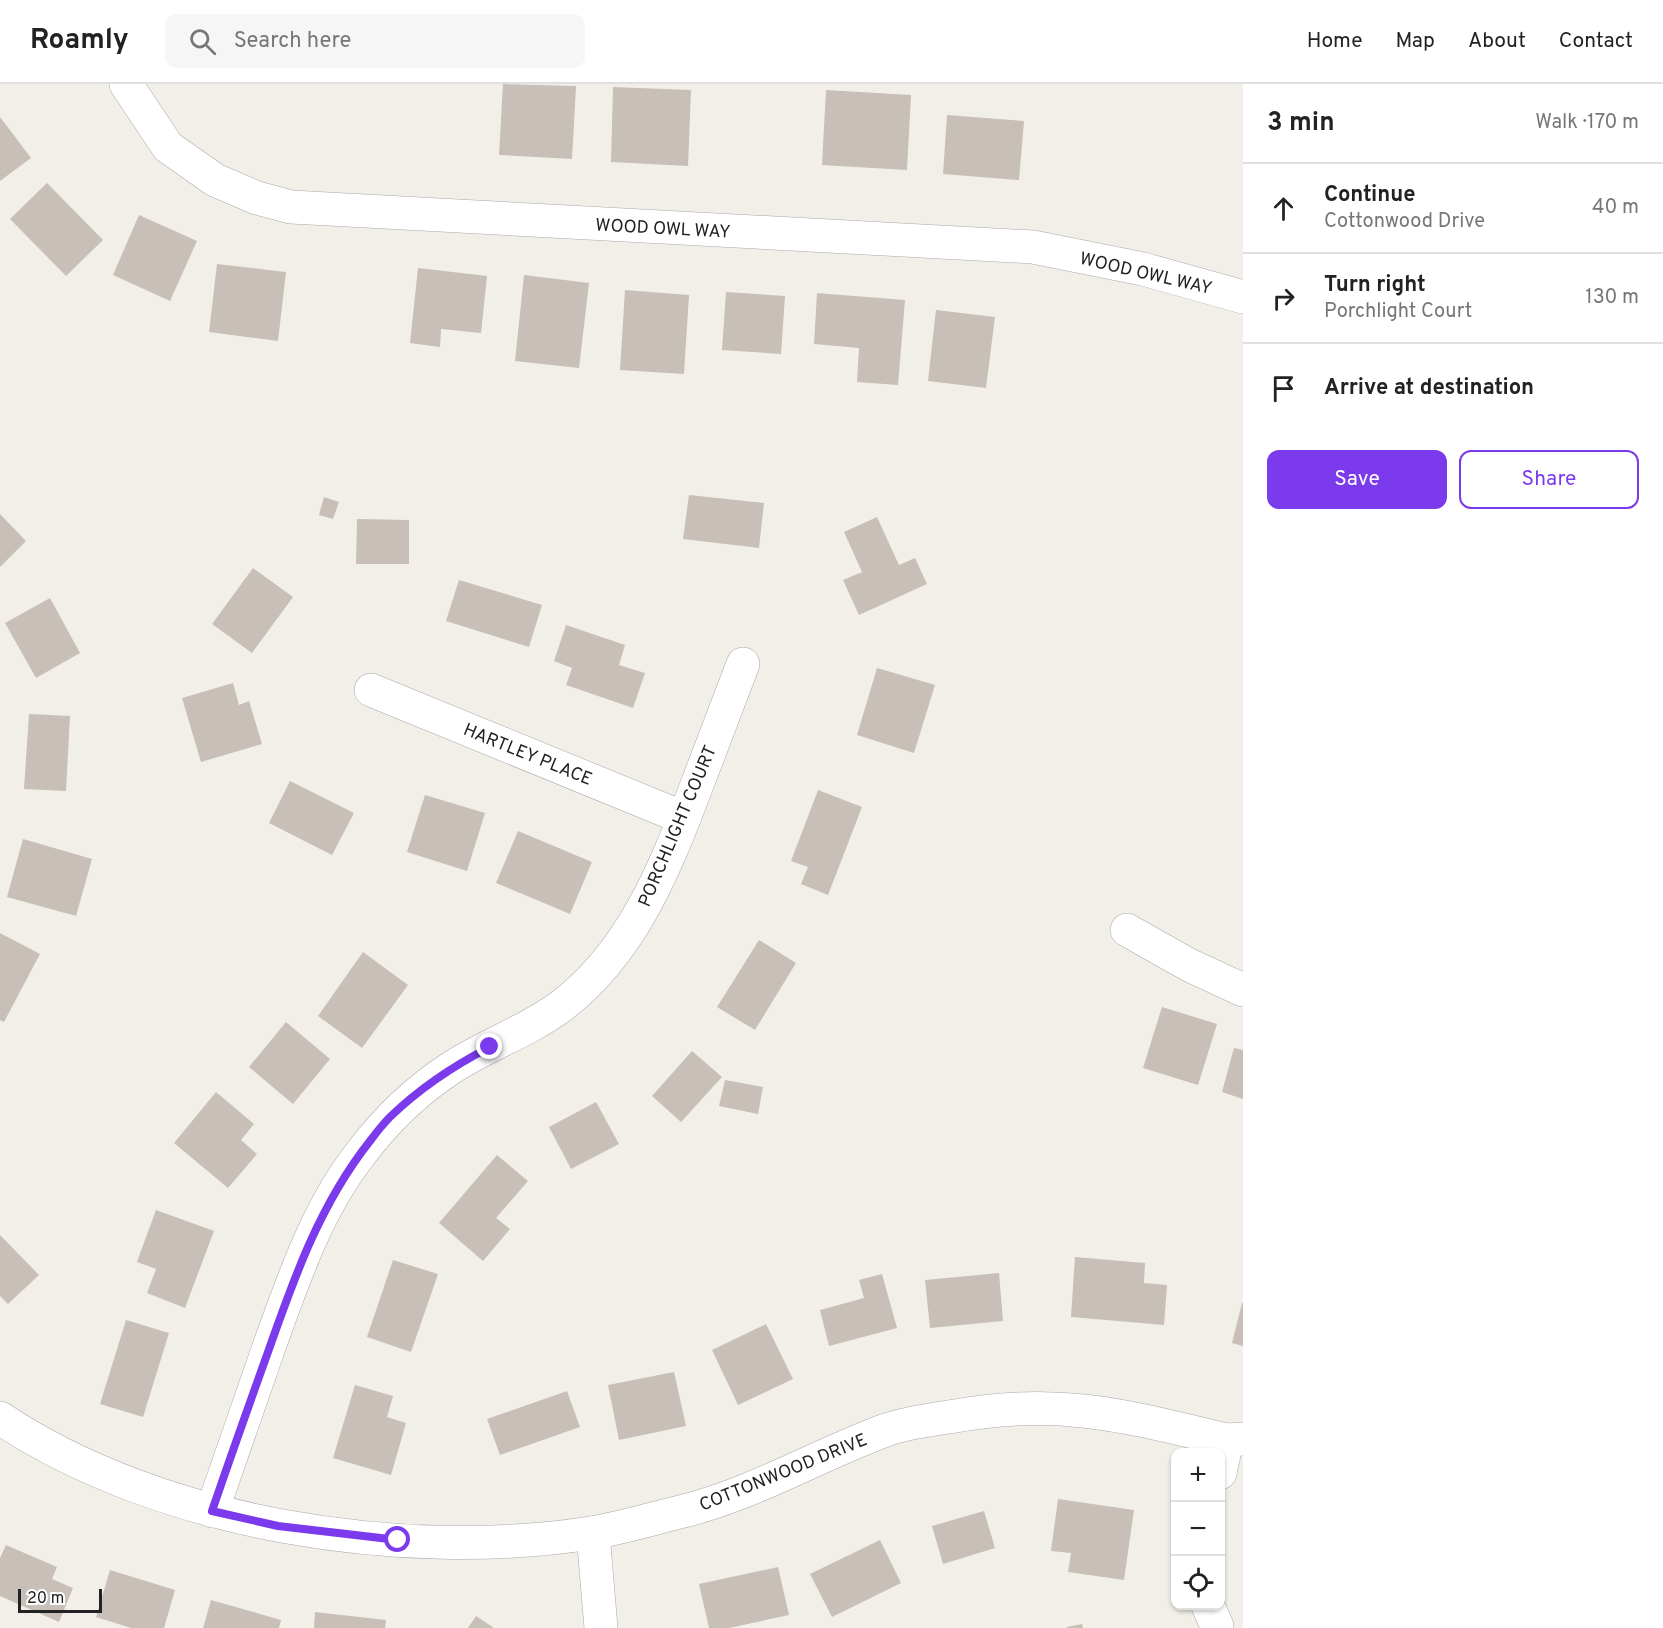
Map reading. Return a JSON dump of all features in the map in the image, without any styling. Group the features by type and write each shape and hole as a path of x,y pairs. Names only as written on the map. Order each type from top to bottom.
{"street":[{"name":"WOOD OWL WAY","path":"126,84 168,147 215,180 257,198 291,207 1033,248 1143,269 1243,297"},
{"name":"PORCHLIGHT COURT","path":"212,1511 283,1308 311,1236 335,1191 388,1118 452,1067 560,1007 592,978 622,943 652,894 743,664"},
{"name":"HARTLEY PLACE","path":"371,690 684,818"},
{"path":"1127,930 1189,965 1243,990"},
{"name":"COTTONWOOD DRIVE","path":"0,1418 23,1434 64,1456 116,1478 212,1511 278,1526 398,1540 478,1542 593,1533 688,1510 734,1496 889,1429 981,1411 1079,1410 1126,1417 1238,1443"},
{"path":"1225,1466 1238,1443"},
{"path":"593,1533 601,1628"}],"building":[{"path":"503,84 576,86 572,159 499,155"},
{"path":"613,87 691,90 688,166 611,162"},
{"path":"826,90 911,95 907,170 822,165"},
{"path":"947,115 1024,121 1019,180 943,174"},
{"path":"0,117 31,158 0,181"},
{"path":"47,183 103,240 66,276 10,219"},
{"path":"139,215 197,241 170,301 113,275"},
{"path":"217,264 286,272 278,341 209,332"},
{"path":"418,268 487,276 481,333 441,329 440,347 410,343"},
{"path":"524,275 589,283 579,368 515,361"},
{"path":"625,290 689,295 684,374 620,370"},
{"path":"726,292 785,296 781,354 722,350"},
{"path":"817,293 905,300 898,385 857,382 859,348 814,344"},
{"path":"936,310 995,317 986,388 928,381"},
{"path":"689,495 764,503 759,548 683,539"},
{"path":"324,497 339,502 333,519 319,515"},
{"path":"0,514 26,541 0,567"},
{"path":"877,517 899,565 915,558 927,584 859,615 843,580 862,572 844,532"},
{"path":"357,519 409,520 409,564 356,564"},
{"path":"253,568 293,597 252,653 212,624"},
{"path":"459,580 542,605 529,647 446,621"},
{"path":"50,598 80,653 36,678 5,623"},
{"path":"566,625 625,645 619,665 645,673 633,708 566,685 572,668 554,661"},
{"path":"877,668 935,685 914,753 857,735"},
{"path":"233,683 239,705 249,701 262,744 201,762 182,698"},
{"path":"29,714 70,716 66,791 24,789"},
{"path":"290,781 354,813 332,855 269,823"},
{"path":"818,790 862,807 828,895 801,884 808,867 791,861"},
{"path":"425,795 485,813 467,871 407,852"},
{"path":"518,831 592,862 570,914 496,883"},
{"path":"23,839 92,859 76,916 7,897"},
{"path":"0,933 40,954 4,1022 0,1020"},
{"path":"759,940 796,963 755,1030 717,1007"},
{"path":"363,952 408,985 362,1048 318,1016"},
{"path":"1162,1007 1217,1024 1198,1085 1143,1068"},
{"path":"286,1022 330,1059 293,1104 249,1067"},
{"path":"1234,1048 1243,1050 1243,1099 1222,1092"},
{"path":"692,1051 722,1077 681,1122 652,1096"},
{"path":"725,1080 763,1087 758,1114 719,1106"},
{"path":"216,1092 254,1124 241,1140 257,1154 228,1188 174,1143"},
{"path":"596,1102 619,1144 571,1169 549,1127"},
{"path":"497,1155 528,1181 496,1218 510,1229 483,1261 439,1223"},
{"path":"156,1210 214,1231 185,1308 147,1293 156,1269 137,1262"},
{"path":"0,1235 39,1275 8,1304 0,1296"},
{"path":"1075,1257 1145,1263 1144,1283 1167,1285 1164,1325 1071,1317"},
{"path":"393,1260 438,1274 411,1352 367,1337"},
{"path":"999,1273 1003,1321 930,1328 925,1280"},
{"path":"882,1274 897,1328 829,1346 820,1310 864,1298 859,1280"},
{"path":"1243,1303 1243,1346 1232,1343"},
{"path":"126,1320 169,1333 143,1417 100,1404"},
{"path":"766,1324 793,1379 738,1405 712,1350"},
{"path":"674,1372 686,1426 619,1440 608,1385"},
{"path":"355,1385 393,1396 387,1417 406,1423 391,1475 333,1458"},
{"path":"567,1391 580,1427 500,1455 487,1419"},
{"path":"1058,1499 1134,1510 1124,1580 1068,1572 1071,1553 1051,1551"},
{"path":"984,1511 995,1548 943,1564 932,1526"},
{"path":"880,1540 901,1583 832,1617 810,1574"},
{"path":"6,1545 57,1567 52,1579 73,1588 59,1622 0,1596 0,1558"},
{"path":"778,1567 789,1615 729,1628 709,1628 699,1584"},
{"path":"110,1570 175,1590 164,1628 131,1628 96,1617"},
{"path":"211,1600 281,1620 279,1628 203,1628"},
{"path":"315,1612 386,1620 385,1628 314,1628"},
{"path":"476,1616 494,1628 468,1628"},
{"path":"1082,1624 1083,1628 1067,1628 1067,1627"}],"route":[{"path":"398,1540 278,1526 212,1511 283,1308 311,1236 335,1191 388,1118 452,1067 490,1047"}]}
